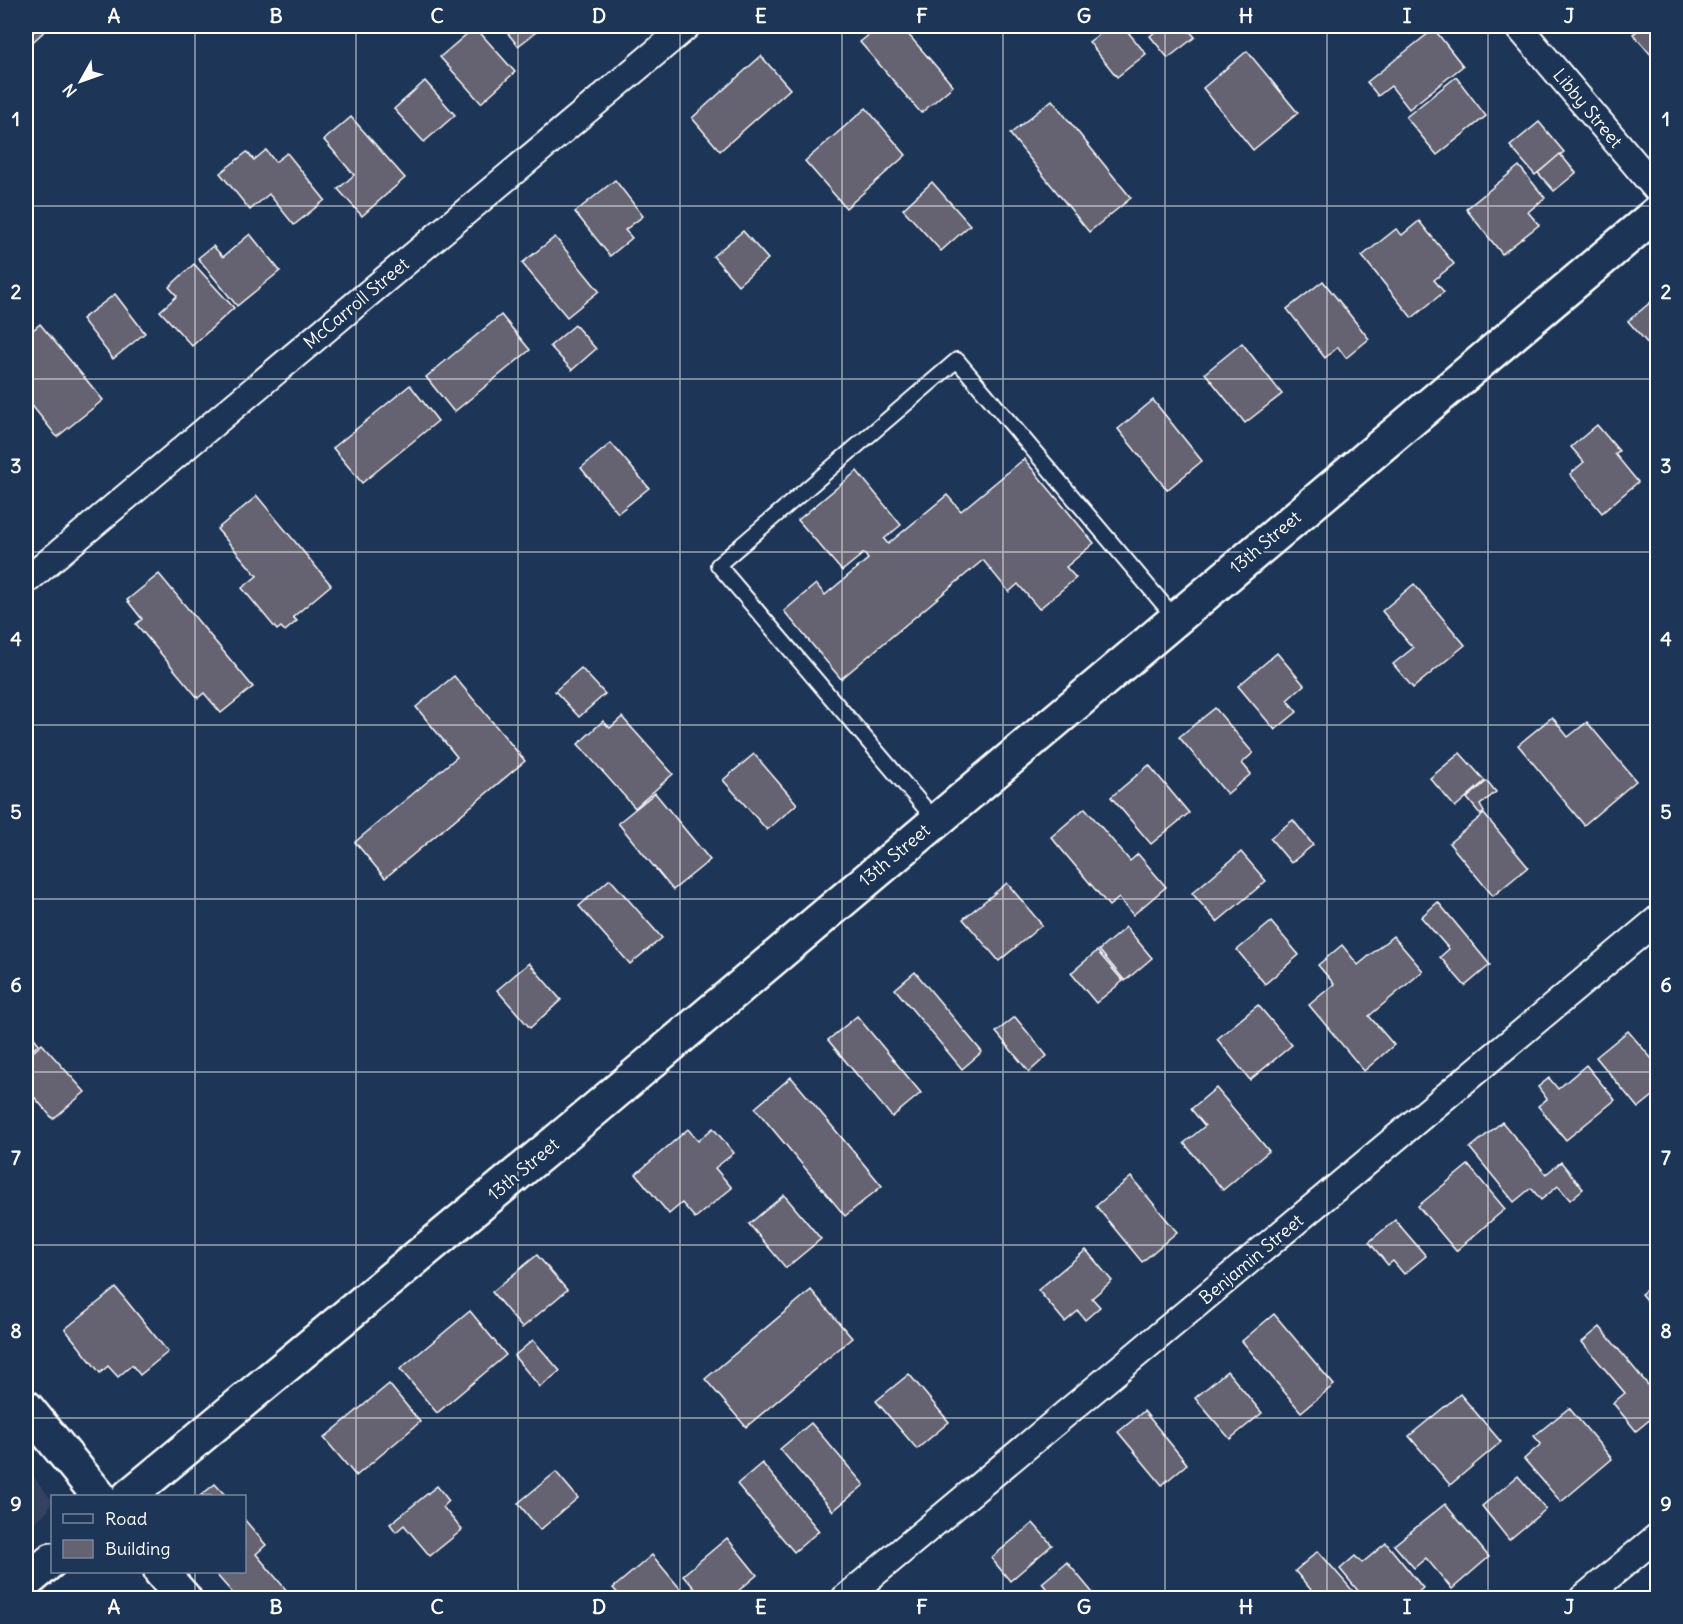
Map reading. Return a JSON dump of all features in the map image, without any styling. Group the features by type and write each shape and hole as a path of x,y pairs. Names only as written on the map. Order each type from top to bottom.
{"main road":[{"name":"13th Street","path":"131,1495 592,1111 1658,212"},
{"path":"26,1407 97,1495"},
{"path":"26,1582 51,1561"},
{"path":"162,1573 184,1599"}],"street":[{"name":"McCarroll Street","path":"26,581 687,26"},
{"name":"Libby Street","path":"1518,26 1658,191"},
{"name":"Benjamin Street","path":"845,1599 1658,919"},
{"path":"1583,1599 1658,1536"}],"lane":[{"path":"936,821 718,565 957,360 1175,618"}],"shaded area":[{"path":"26,1467 51,1499 51,1503 48,1511 26,1529"}],"building":[{"path":"26,26 48,26 49,27 26,48"},
{"path":"502,26 544,26 518,46"},
{"path":"880,26 901,26 953,86 921,113 860,42"},
{"path":"1110,26 1123,26 1146,54 1117,77 1089,42"},
{"path":"1162,26 1185,26 1195,37 1168,58 1150,36"},
{"path":"1644,26 1658,26 1658,63 1633,34"},
{"path":"475,27 515,72 481,103 440,57"},
{"path":"1434,29 1463,66 1409,109 1391,86 1378,96 1367,82"},
{"path":"1247,51 1298,113 1253,150 1203,88"},
{"path":"761,56 790,89 720,151 692,118"},
{"path":"1456,77 1486,116 1437,155 1406,117"},
{"path":"425,81 455,115 424,142 394,109"},
{"path":"1052,100 1131,198 1089,232 1010,134"},
{"path":"866,108 906,155 846,208 805,161"},
{"path":"351,117 405,178 362,216 338,189 354,175 324,140"},
{"path":"1539,122 1564,152 1535,175 1510,146"},
{"path":"266,150 275,162 287,153 325,200 294,225 269,194 250,210 220,173 247,152 254,160"},
{"path":"1560,154 1576,173 1554,191 1538,173"},
{"path":"1519,166 1545,198 1528,212 1539,225 1502,254 1466,209"},
{"path":"615,180 643,216 625,230 632,238 610,256 575,212"},
{"path":"932,182 970,225 941,251 903,209"},
{"path":"1419,221 1454,264 1434,280 1444,292 1412,318 1362,256 1396,229 1402,235"},
{"path":"743,231 768,259 738,285 713,256"},
{"path":"250,234 280,271 237,306 198,258 213,246 223,257"},
{"path":"555,237 599,291 567,317 522,263"},
{"path":"194,264 234,308 192,346 160,311 177,296 169,287"},
{"path":"1323,281 1369,339 1346,358 1338,347 1325,358 1287,309"},
{"path":"115,294 145,333 113,359 82,319"},
{"path":"1658,296 1658,338 1649,345 1628,321"},
{"path":"501,315 530,350 454,412 426,377"},
{"path":"40,324 103,400 57,437 26,398 26,336"},
{"path":"575,325 596,349 572,370 550,346"},
{"path":"1242,343 1282,394 1245,423 1205,373"},
{"path":"410,385 438,421 362,483 333,448"},
{"path":"1153,400 1202,461 1167,490 1118,429"},
{"path":"1597,425 1619,451 1615,454 1638,482 1602,513 1570,474 1584,462 1571,447"},
{"path":"611,443 649,488 618,513 581,468"},
{"path":"1024,459 1094,543 1066,567 1076,578 1039,609 1018,584 1009,592 983,560 841,679 784,611 816,584 825,595 868,559 864,553 842,571 798,520 857,471 901,525 884,539 888,544 947,495 961,511"},
{"path":"257,496 331,585 293,617 297,621 285,631 281,627 277,630 242,588 257,576 217,529"},
{"path":"159,574 253,687 221,713 204,693 198,698 136,624 142,619 127,600"},
{"path":"1414,584 1465,645 1413,688 1393,664 1413,648 1382,611"},
{"path":"1277,653 1304,685 1287,700 1297,712 1275,730 1238,686"},
{"path":"581,668 605,694 579,717 555,691"},
{"path":"454,676 525,761 385,878 355,842 457,757 416,707"},
{"path":"1215,708 1253,753 1242,763 1251,774 1227,794 1179,737"},
{"path":"622,717 673,774 635,808 578,744 603,721 610,728"},
{"path":"1552,717 1568,737 1587,722 1636,781 1584,825 1518,745"},
{"path":"1460,753 1485,781 1455,807 1430,778"},
{"path":"754,754 797,804 767,830 723,780"},
{"path":"1149,765 1189,813 1151,844 1111,797"},
{"path":"1487,781 1496,792 1480,805 1484,812 1481,815 1467,798"},
{"path":"655,793 710,860 673,890 618,823"},
{"path":"1085,808 1130,861 1138,854 1166,887 1133,915 1119,898 1109,906 1051,837"},
{"path":"1484,814 1528,867 1493,896 1449,843"},
{"path":"1293,820 1313,845 1291,863 1270,838"},
{"path":"1241,852 1266,881 1217,922 1192,893"},
{"path":"610,879 662,938 630,964 579,906"},
{"path":"1007,883 1042,925 999,961 963,919"},
{"path":"1438,902 1490,965 1465,986 1440,957 1449,949 1421,917"},
{"path":"1271,922 1299,955 1265,984 1237,950"},
{"path":"1126,927 1152,958 1125,981 1099,950"},
{"path":"1393,936 1423,971 1369,1016 1394,1045 1364,1071 1309,1005 1334,984 1318,965 1342,945 1358,965"},
{"path":"1097,951 1123,981 1096,1003 1071,973"},
{"path":"529,963 561,1000 530,1028 497,990"},
{"path":"915,972 982,1052 962,1069 895,989"},
{"path":"1258,1005 1292,1045 1250,1080 1217,1039"},
{"path":"857,1016 921,1093 892,1117 828,1040"},
{"path":"1015,1017 1047,1056 1029,1072 996,1032"},
{"path":"26,1028 39,1044 26,1056"},
{"path":"1628,1031 1658,1066 1658,1092 1638,1108 1596,1057"},
{"path":"42,1044 85,1092 53,1119 30,1092 26,1096 26,1058"},
{"path":"1586,1065 1615,1100 1566,1140 1538,1106 1547,1099 1538,1087 1549,1078 1558,1089"},
{"path":"791,1077 882,1186 845,1216 755,1108"},
{"path":"1216,1088 1269,1151 1223,1190 1184,1143 1205,1126 1191,1109"},
{"path":"1502,1122 1546,1174 1561,1162 1583,1189 1570,1200 1558,1186 1541,1200 1531,1188 1514,1202 1470,1148"},
{"path":"713,1128 734,1153 715,1168 732,1188 695,1218 682,1203 669,1214 636,1174 688,1129 698,1141"},
{"path":"1468,1165 1505,1209 1456,1251 1418,1206"},
{"path":"1131,1177 1177,1232 1142,1262 1096,1206"},
{"path":"784,1195 821,1239 786,1268 749,1224"},
{"path":"1395,1220 1426,1256 1404,1274 1393,1261 1388,1265 1369,1242"},
{"path":"1086,1250 1112,1281 1092,1298 1100,1307 1085,1320 1078,1311 1065,1322 1038,1290"},
{"path":"537,1255 567,1290 522,1328 492,1292"},
{"path":"1658,1281 1658,1314 1641,1294"},
{"path":"116,1288 168,1352 140,1375 132,1365 118,1377 108,1366 100,1373 65,1329"},
{"path":"811,1290 852,1338 746,1427 705,1379"},
{"path":"470,1311 506,1355 437,1413 400,1369"},
{"path":"1274,1314 1334,1385 1301,1412 1242,1341"},
{"path":"1600,1327 1658,1397 1658,1413 1636,1431 1613,1403 1625,1393 1582,1342"},
{"path":"533,1340 560,1371 540,1387 514,1356"},
{"path":"1227,1371 1262,1413 1230,1439 1195,1398"},
{"path":"909,1374 949,1422 917,1449 876,1401"},
{"path":"389,1384 420,1422 356,1476 324,1438"},
{"path":"1460,1394 1501,1442 1450,1485 1409,1436"},
{"path":"1569,1408 1612,1459 1561,1502 1524,1459 1541,1444 1534,1436"},
{"path":"1144,1411 1187,1464 1162,1485 1118,1432"},
{"path":"811,1423 864,1485 833,1511 780,1449"},
{"path":"762,1463 819,1531 794,1552 737,1484"},
{"path":"556,1472 578,1498 540,1530 518,1503"},
{"path":"1518,1476 1546,1509 1509,1540 1482,1506"},
{"path":"215,1484 225,1495 201,1495"},
{"path":"437,1486 449,1501 443,1507 462,1530 430,1556 404,1525 396,1532 390,1524"},
{"path":"1445,1504 1489,1557 1452,1589 1426,1558 1414,1568 1394,1545"},
{"path":"246,1521 266,1545 256,1554 288,1592 279,1598 237,1598 215,1573 246,1573"},
{"path":"1033,1523 1052,1545 1010,1581 991,1558"},
{"path":"727,1538 757,1575 730,1598 703,1598 683,1575"},
{"path":"1386,1543 1423,1588 1411,1598 1364,1598 1340,1569 1355,1556 1362,1563"},
{"path":"1318,1551 1359,1598 1318,1598 1295,1571"},
{"path":"652,1555 688,1598 622,1598 613,1588"},
{"path":"1067,1562 1097,1598 1054,1598 1042,1583"}]}
